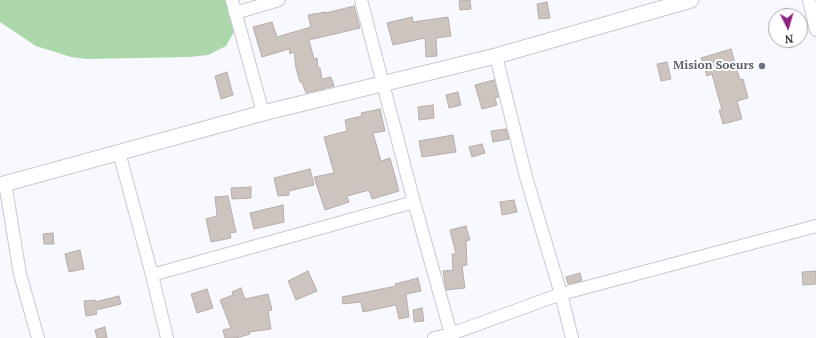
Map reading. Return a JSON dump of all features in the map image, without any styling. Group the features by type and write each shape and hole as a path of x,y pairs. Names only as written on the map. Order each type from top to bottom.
{"street":[{"path":"232,0 263,113"},
{"path":"235,13 279,0"},
{"path":"361,0 382,84 451,334"},
{"path":"38,338 20,274 2,184 263,113 496,56 691,0"},
{"path":"809,0 816,30"},
{"path":"496,56 526,177 561,294 572,338"},
{"path":"119,152 152,275 167,338"},
{"path":"152,275 414,202"},
{"path":"434,338 451,334 561,294 816,226"}],"green space":[{"path":"0,0 232,0 234,32 226,46 208,55 190,57 87,59 71,57 36,46 0,22"}],"building":[{"path":"470,0 471,9 460,10 459,1"},
{"path":"547,2 550,18 539,19 537,4"},
{"path":"354,6 360,28 309,40 314,59 317,58 318,68 320,68 322,79 331,77 334,86 306,93 302,82 300,82 294,52 290,54 289,49 262,57 253,27 272,22 277,37 311,27 308,15 326,13"},
{"path":"412,17 413,22 448,17 451,36 436,38 437,56 426,57 425,38 393,45 387,23"},
{"path":"731,49 740,80 743,79 748,98 737,101 742,119 723,124 719,110 722,110 712,74 707,76 701,58"},
{"path":"667,62 671,79 661,81 657,64"},
{"path":"227,72 233,95 221,99 215,76"},
{"path":"494,80 499,97 495,98 497,105 482,109 475,85"},
{"path":"458,92 461,105 449,108 446,95"},
{"path":"433,105 434,118 419,120 418,107"},
{"path":"380,109 385,131 373,133 381,161 390,158 399,191 372,199 369,190 347,196 349,202 325,210 314,177 334,173 324,137 347,131 345,120 362,116 361,113"},
{"path":"506,129 509,139 493,142 491,131"},
{"path":"453,135 456,152 422,157 419,141"},
{"path":"482,144 485,153 472,157 469,147"},
{"path":"310,169 314,185 289,191 289,195 278,196 274,178"},
{"path":"251,187 251,198 232,199 231,188"},
{"path":"228,196 236,232 230,233 231,238 211,242 206,219 217,216 215,197"},
{"path":"514,200 517,212 502,215 500,202"},
{"path":"283,205 284,222 254,229 250,213"},
{"path":"466,226 470,240 466,241 467,265 462,266 465,288 446,290 443,271 453,270 452,254 456,254 450,230"},
{"path":"53,233 54,244 44,244 43,234"},
{"path":"80,250 84,269 69,272 65,254"},
{"path":"308,271 317,291 296,300 288,281"},
{"path":"816,271 816,284 803,285 802,272"},
{"path":"580,273 582,281 568,284 566,277"},
{"path":"418,278 421,291 406,294 409,317 399,319 396,305 363,312 361,302 343,304 342,297 396,286 395,284"},
{"path":"241,288 245,299 268,294 272,310 268,311 271,329 249,332 250,334 236,338 225,338 223,330 231,328 220,300 233,295 232,292"},
{"path":"207,289 213,308 197,313 191,294"},
{"path":"119,296 121,304 96,310 97,314 86,316 84,301 95,300 95,302"},
{"path":"422,308 424,321 414,322 413,310"},
{"path":"105,327 107,338 97,338 95,330"}],"place":[{"name":"Mision Soeurs","path":"762,66"}]}
